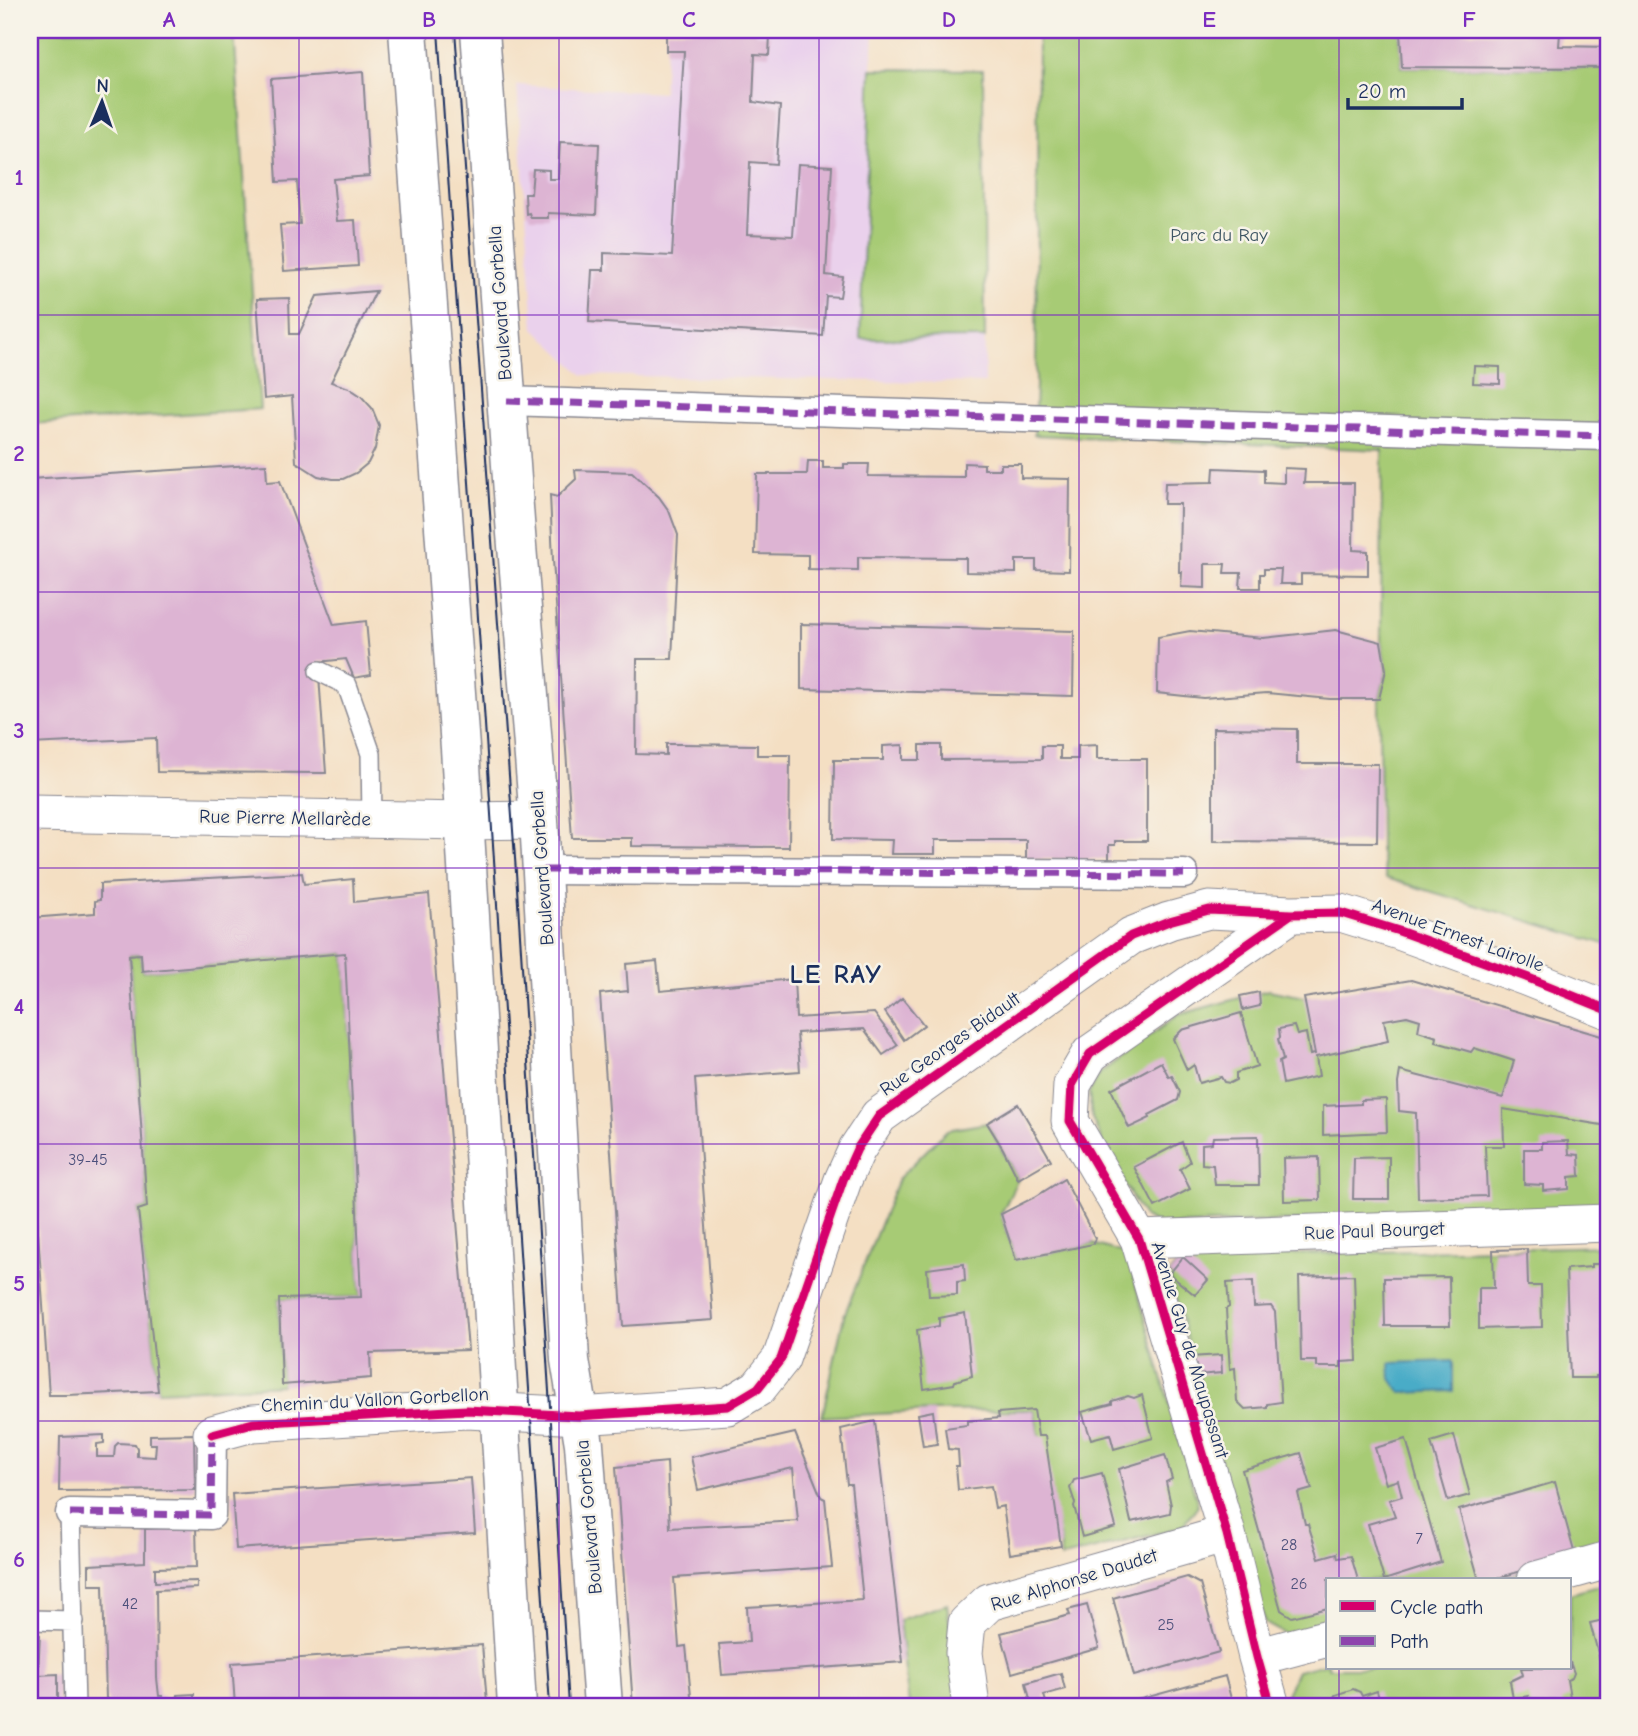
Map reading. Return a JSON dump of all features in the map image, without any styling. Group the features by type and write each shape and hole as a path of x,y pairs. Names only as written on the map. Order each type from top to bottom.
{"main road":[{"path":"408,30 460,748 517,1706"},
{"name":"Boulevard Gorbella","path":"480,30 543,870 570,1360 584,1444 603,1706"}],"street":[{"path":"507,401 1608,436"},
{"name":"Rue Pierre Mellarède","path":"30,813 372,820 539,820"},
{"path":"543,870 1184,874"},
{"name":"Rue Georges Bidault","path":"499,1412 579,1416 728,1406 758,1388 781,1359 843,1180 857,1149 879,1116 1132,936 1169,921 1209,910 1291,914"},
{"name":"Avenue Ernest Lairolle","path":"1291,914 1341,913 1526,977 1608,1010"},
{"name":"Avenue Guy de Maupassant","path":"1271,1706 1227,1534 1139,1239 1070,1121 1072,1085 1090,1054 1291,914"},
{"name":"Rue Paul Bourget","path":"1139,1239 1608,1223"},
{"name":"Chemin du Vallon Gorbellon","path":"212,1434 253,1423 448,1411 499,1412"},
{"path":"70,1513 211,1515 212,1434"},
{"name":"Rue Alphonse Daudet","path":"971,1706 964,1653 967,1623 989,1602 1227,1534"},
{"path":"1543,1578 1608,1560"},
{"path":"1257,1657 1326,1638"}],"lane":[{"path":"319,671 347,685 371,754 372,820"},
{"path":"70,1513 75,1706"},
{"path":"30,1620 74,1621"}],"shaded area":[{"path":"667,30 874,30 872,68 983,70 985,383 583,375 534,328 517,85 663,93"}],"green space":[{"path":"30,30 234,30 260,409 30,424"},
{"name":"Parc du Ray","path":"1038,30 1400,30 1402,67 1608,68 1608,945 1386,878 1380,849 1379,699 1386,670 1381,642 1382,450 1034,435"},
{"path":"871,69 983,70 985,338 860,339"},
{"path":"345,953 361,1297 279,1299 282,1385 158,1391 138,1210 147,1207 129,955 141,954 142,971"},
{"path":"1268,990 1608,1056 1608,1210 1160,1225 1144,1217 1110,1160 1092,1118 1089,1093 1100,1073 1178,1015"},
{"path":"987,1123 1018,1179 1001,1214 1016,1259 1093,1244 1127,1254 1198,1505 1182,1527 1060,1558 1061,1545 1034,1410 933,1411 822,1417 844,1316 898,1179 947,1130"},
{"path":"1608,1246 1608,1547 1500,1578 1326,1578 1326,1628 1292,1638 1265,1623 1169,1274 1183,1257"},
{"path":"1608,1583 1608,1706 1289,1706 1286,1694 1297,1671 1326,1664 1326,1670 1572,1670 1572,1593"},
{"path":"947,1604 960,1706 909,1706 899,1620"}],"water":[{"path":"1453,1361 1453,1391 1401,1393 1391,1379 1390,1363"}],"building":[{"path":"666,30 756,30 756,34 770,35 769,55 755,54 753,102 780,106 776,164 750,162 747,234 793,236 798,164 832,166 826,275 843,277 840,297 826,296 823,336 589,322 592,270 604,270 604,253 672,256 684,51 666,51"},
{"path":"1400,32 1560,33 1559,46 1608,47 1608,68 1402,67"},
{"path":"363,72 369,176 333,179 337,221 355,220 358,266 284,271 280,225 300,224 297,181 277,182 271,79"},
{"path":"560,142 599,144 596,215 548,213 548,218 531,218 529,213 526,214 525,194 531,194 533,169 549,170 549,179 558,179"},
{"path":"376,291 331,382 349,388 372,408 379,425 375,449 368,463 356,473 343,479 318,476 296,462 292,396 264,399 257,299 289,298 290,334 299,334 317,296"},
{"path":"1474,366 1500,367 1500,384 1473,383"},
{"path":"808,461 823,461 823,468 844,468 844,464 869,464 868,476 964,477 964,463 984,464 984,469 1001,469 1001,464 1021,464 1021,478 1070,479 1069,571 1036,570 1036,560 1016,560 1016,573 966,572 966,558 858,557 858,570 808,569 808,555 755,554 757,474 807,474"},
{"path":"266,464 267,482 280,481 334,625 366,621 371,675 354,678 346,659 318,662 326,773 157,772 156,738 30,744 30,479"},
{"path":"1214,468 1264,470 1264,482 1284,483 1284,468 1305,469 1304,483 1354,483 1353,550 1368,551 1368,575 1301,574 1301,584 1280,584 1281,569 1264,569 1264,574 1260,574 1260,588 1240,588 1241,573 1224,573 1225,564 1205,564 1205,588 1181,587 1180,504 1164,504 1165,483 1213,482"},
{"path":"575,470 632,472 659,497 669,511 678,535 672,659 637,659 636,754 666,755 666,744 681,744 757,745 757,755 790,755 789,847 632,846 632,838 572,838 550,495 557,497 576,479"},
{"path":"801,624 1074,631 1073,696 801,689"},
{"path":"1336,630 1381,642 1386,670 1379,699 1330,699 1267,693 1203,698 1157,693 1158,637 1190,631 1263,638"},
{"path":"1213,728 1297,729 1297,764 1378,764 1377,842 1213,841"},
{"path":"903,745 903,760 920,760 920,745 941,745 941,760 1042,759 1042,746 1060,746 1060,759 1078,759 1078,746 1097,745 1097,759 1147,759 1147,841 1115,841 1115,845 1109,845 1109,859 1026,859 1026,840 935,840 935,854 891,854 892,840 833,839 834,760 883,760 883,746"},
{"path":"302,873 304,884 353,879 354,902 429,894 468,1350 370,1353 371,1378 282,1385 279,1299 361,1297 345,953 142,971 141,954 129,955 147,1207 138,1210 158,1391 49,1395 30,1112 30,918 95,913 95,901 100,900 100,884"},
{"path":"657,961 660,991 794,979 796,1018 874,1013 898,1045 883,1055 864,1029 797,1033 800,1071 695,1079 713,1320 623,1326 600,994 628,991 626,964"},
{"path":"1411,980 1608,1038 1608,1126 1503,1109 1504,1146 1485,1146 1487,1196 1418,1198 1416,1113 1399,1111 1400,1071 1503,1098 1514,1061 1474,1048 1471,1052 1436,1042 1437,1037 1418,1031 1420,1020 1407,1016 1384,1020 1388,1041 1316,1057 1319,1076 1283,1084 1279,1062 1283,1060 1278,1039 1279,1029 1294,1026 1297,1035 1306,1033 1310,1055 1315,1054 1304,998"},
{"path":"1259,992 1260,1006 1243,1010 1240,996"},
{"path":"902,998 924,1025 904,1040 885,1012"},
{"path":"1241,1013 1257,1066 1236,1073 1236,1080 1230,1083 1224,1082 1221,1077 1199,1083 1194,1065 1187,1070 1173,1039 1182,1030"},
{"path":"1161,1062 1180,1092 1178,1100 1129,1128 1111,1089"},
{"path":"1386,1099 1387,1132 1323,1135 1323,1106 1361,1104 1361,1100"},
{"path":"1018,1104 1051,1160 1018,1179 987,1123"},
{"path":"1258,1136 1259,1185 1215,1185 1213,1165 1202,1164 1202,1144 1212,1143 1213,1137"},
{"path":"1568,1141 1569,1154 1579,1155 1580,1176 1569,1177 1569,1189 1543,1191 1543,1185 1524,1184 1524,1149 1542,1149 1542,1142"},
{"path":"1182,1142 1190,1162 1180,1169 1190,1189 1155,1207 1134,1167"},
{"path":"1319,1157 1320,1200 1284,1201 1283,1158"},
{"path":"1389,1157 1389,1199 1353,1199 1354,1158"},
{"path":"1064,1179 1095,1238 1093,1244 1016,1260 1001,1214"},
{"path":"1527,1249 1528,1286 1541,1286 1542,1327 1479,1329 1479,1288 1494,1288 1493,1250"},
{"path":"1183,1257 1208,1280 1195,1295 1169,1274"},
{"path":"964,1264 965,1281 957,1282 957,1295 929,1296 927,1269"},
{"path":"1591,1264 1608,1264 1608,1376 1570,1378 1566,1269 1591,1267"},
{"path":"1354,1275 1357,1361 1341,1362 1341,1367 1317,1367 1317,1361 1301,1361 1299,1277"},
{"path":"1449,1277 1450,1326 1385,1326 1384,1278"},
{"path":"1253,1281 1254,1307 1271,1306 1275,1312 1281,1402 1267,1404 1267,1407 1245,1409 1237,1401 1235,1368 1230,1369 1227,1283"},
{"path":"965,1313 972,1376 955,1381 954,1384 924,1389 917,1330 939,1326 939,1318"},
{"path":"1221,1355 1222,1373 1196,1375 1190,1357"},
{"path":"1142,1395 1153,1438 1114,1449 1110,1434 1091,1439 1082,1412 1112,1404 1112,1401 1128,1396 1134,1398"},
{"path":"1034,1410 1038,1436 1045,1436 1061,1546 1010,1554 1003,1506 995,1508 991,1486 958,1490 958,1450 948,1449 945,1428 967,1425 967,1421 999,1418 998,1413"},
{"path":"933,1411 937,1444 923,1446 918,1414"},
{"path":"875,1421 903,1662 722,1675 719,1644 749,1642 747,1607 863,1600 851,1484 847,1484 841,1429"},
{"path":"795,1433 821,1497 825,1499 832,1567 674,1578 679,1647 686,1646 692,1706 633,1706 616,1467 667,1462 670,1528 798,1521 793,1468 698,1490 691,1457"},
{"path":"194,1434 195,1490 59,1491 60,1437 104,1435 104,1443 97,1444 97,1457 114,1457 118,1443 135,1444 137,1456 155,1457 156,1444 150,1444 150,1435"},
{"path":"1454,1435 1470,1495 1448,1501 1431,1442"},
{"path":"1406,1439 1441,1562 1383,1578 1368,1524 1395,1516 1389,1500 1402,1496 1398,1480 1386,1484 1375,1448"},
{"path":"1301,1453 1312,1489 1298,1493 1305,1524 1308,1524 1319,1558 1337,1553 1338,1558 1351,1556 1357,1578 1326,1578 1326,1608 1292,1617 1281,1610 1242,1470"},
{"path":"1165,1455 1172,1479 1166,1482 1170,1513 1131,1522 1119,1469"},
{"path":"1102,1473 1116,1527 1082,1537 1070,1488 1074,1480"},
{"path":"471,1478 475,1533 236,1549 232,1494"},
{"path":"1555,1482 1575,1555 1498,1578 1478,1578 1459,1510"},
{"path":"196,1526 197,1567 155,1568 155,1582 197,1581 197,1588 156,1590 157,1678 163,1706 108,1706 103,1585 89,1585 89,1565 145,1562 145,1529"},
{"path":"1187,1577 1200,1584 1219,1652 1134,1676 1113,1598"},
{"path":"1087,1605 1099,1648 1012,1673 1001,1633 1070,1615 1068,1610"},
{"path":"1608,1619 1608,1661 1601,1664 1590,1623"},
{"path":"30,1634 40,1635 38,1675 58,1674 58,1706 30,1706"},
{"path":"482,1645 487,1702 422,1706 235,1706 232,1663"},
{"path":"1572,1668 1574,1673 1572,1678 1567,1680 1570,1697 1562,1701 1563,1706 1530,1706 1528,1696 1513,1699 1510,1681 1523,1675 1522,1670 1572,1670"},
{"path":"1061,1673 1065,1689 1044,1695 1047,1706 1007,1706 1030,1699 1026,1683"},
{"path":"1225,1676 1233,1706 1119,1706 1119,1705"},
{"path":"1353,1689 1362,1696 1377,1691 1381,1706 1333,1706 1335,1695"},
{"path":"194,1694 194,1706 177,1706 177,1695"}],"tram line":[{"path":"438,30 550,1706"},
{"path":"455,30 516,872 569,1706"}],"marked path":[{"path":"507,401 1608,436"},
{"path":"543,870 1184,874"},
{"path":"70,1513 211,1515 212,1434"}],"cycle path":[{"path":"212,1434 253,1423 448,1411 579,1416 728,1406 758,1388 781,1359 843,1180 857,1149 879,1116 1131,936 1169,921 1209,910 1291,914 1341,913 1526,977 1608,1010"},
{"path":"1271,1706 1227,1534 1139,1239 1070,1121 1072,1085 1090,1054 1291,914"}],"district":[{"name":"LE RAY","path":"836,975"}]}
